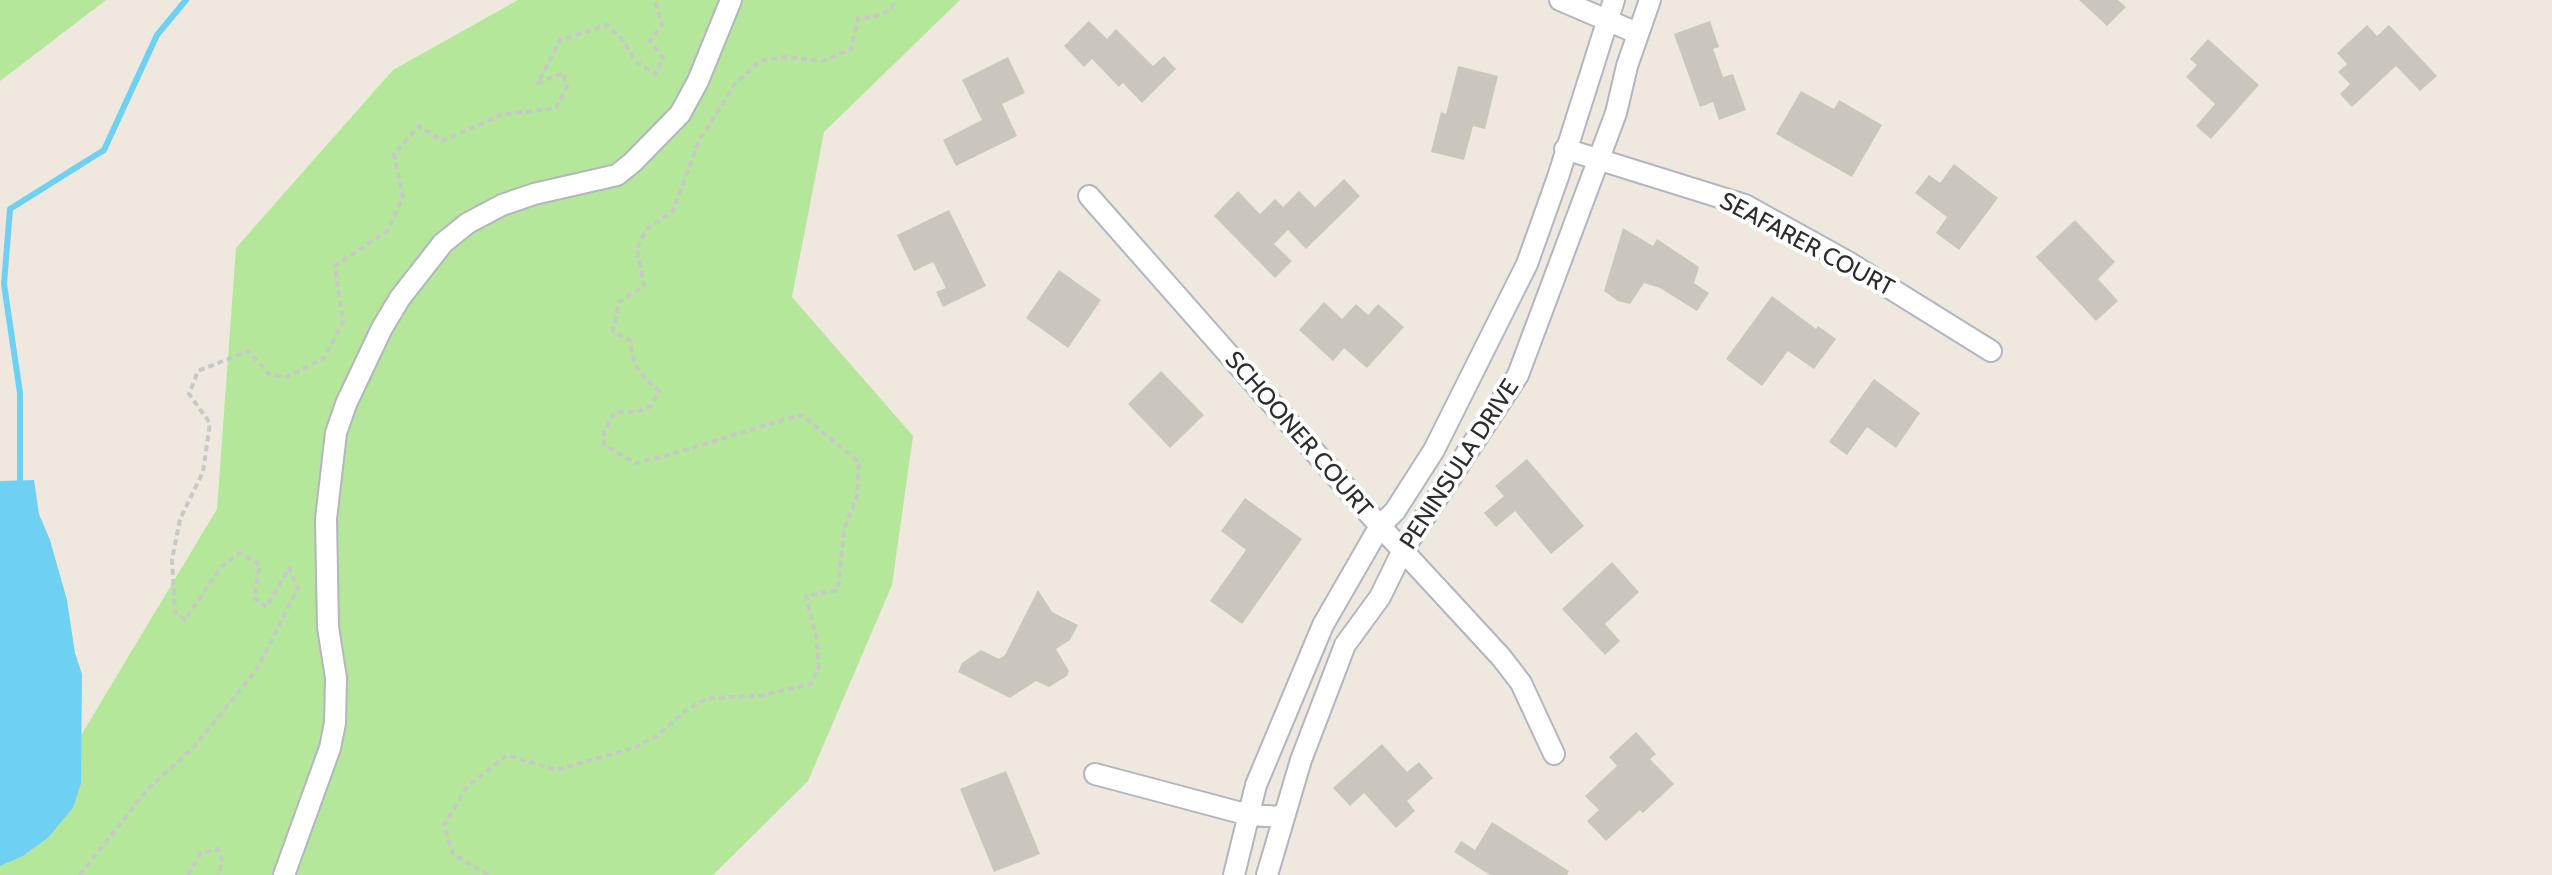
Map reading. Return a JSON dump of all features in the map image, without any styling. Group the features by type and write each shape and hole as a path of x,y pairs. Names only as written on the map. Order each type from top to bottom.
{"street":[{"path":"284,875 330,748 335,723 336,678 328,627 326,519 336,433 346,404 382,328 400,298 443,243 468,223 502,205 534,194 617,175 633,162 680,114 731,0"},
{"path":"1560,0 1637,33"},
{"name":"PENINSULA DRIVE","path":"1234,875 1256,785 1323,625 1380,526 1395,511 1434,450 1527,264 1614,0"},
{"name":"PENINSULA DRIVE","path":"1267,875 1301,760 1345,645 1380,597 1403,550 1518,375 1616,113 1637,33 1650,0"},
{"name":"SEAFARER COURT","path":"1565,149 1745,205 1848,262 1991,351"},
{"name":"SCHOONER COURT","path":"1089,196 1380,526 1501,657 1521,683 1554,754"},
{"path":"1095,774 1249,815 1283,817"}],"path":[{"path":"488,875 453,854 444,825 467,787 507,755 556,770 634,748 657,736 685,711 707,698 758,696 811,684 819,666 816,636 806,596 838,590 844,530 857,496 859,462 802,415 749,428 688,451 636,463 604,445 604,432 615,412 637,412 651,406 659,391 645,379 631,358 631,341 613,331 619,302 644,286 637,248 646,230 673,211 699,141 735,84 760,61 784,57 823,61 851,49 858,18 873,17 891,10 895,0"},
{"path":"188,875 201,853 218,849 223,862 218,875"}],"green space":[{"path":"0,0 106,0 0,81"},
{"path":"518,0 960,0 824,132 792,297 913,436 892,585 808,781 713,875 0,875 0,866 23,856 48,838 73,808 81,784 80,737 217,509 236,248 393,70"}],"water":[{"path":"34,480 39,514 50,540 67,600 75,653 82,674 81,784 73,808 48,838 23,856 0,866 0,481"}],"building":[{"path":"2079,0 2118,0 2126,7 2107,26"},
{"path":"1089,21 1107,39 1116,29 1153,66 1164,56 1176,69 1142,103 1123,83 1119,87 1092,59 1084,67 1064,46"},
{"path":"1710,21 1719,47 1713,49 1723,77 1733,74 1746,110 1719,120 1713,102 1700,107 1674,34"},
{"path":"2367,25 2377,36 2389,25 2437,76 2420,91 2396,66 2352,107 2340,94 2350,84 2338,72 2347,64 2337,53"},
{"path":"2208,39 2259,85 2211,139 2196,126 2215,104 2186,77 2197,65 2190,59"},
{"path":"1008,57 1025,93 1002,104 1017,136 956,166 943,140 982,120 962,80"},
{"path":"1458,66 1498,76 1485,129 1473,126 1464,160 1431,152 1441,112 1446,114"},
{"path":"1801,91 1834,109 1839,100 1882,125 1852,177 1776,134"},
{"path":"1954,164 1998,198 1959,250 1936,233 1947,217 1915,193 1929,175 1940,183"},
{"path":"1344,179 1360,196 1306,249 1288,230 1274,244 1292,261 1275,278 1214,216 1238,191 1260,214 1275,199 1283,207 1299,191 1315,207"},
{"path":"949,210 986,286 943,307 936,292 946,288 933,262 914,271 897,235"},
{"path":"2075,220 2115,262 2098,279 2118,301 2096,321 2036,257"},
{"path":"1623,228 1653,246 1657,239 1699,267 1694,283 1709,293 1697,311 1660,288 1644,283 1630,304 1618,301 1604,291"},
{"path":"1059,270 1101,300 1068,348 1026,318"},
{"path":"1772,296 1816,329 1818,326 1836,339 1814,369 1788,351 1762,386 1726,359"},
{"path":"1324,302 1342,319 1356,304 1368,315 1378,304 1404,327 1367,368 1344,348 1333,361 1299,330"},
{"path":"1161,371 1204,415 1170,448 1128,404"},
{"path":"1874,379 1920,413 1896,448 1867,427 1847,455 1829,442"},
{"path":"1527,459 1584,526 1551,554 1515,511 1496,527 1484,513 1504,496 1495,486"},
{"path":"1245,498 1302,539 1242,624 1210,601 1246,550 1221,531"},
{"path":"1612,562 1639,592 1605,624 1620,641 1605,655 1562,609"},
{"path":"1038,590 1052,612 1078,625 1070,640 1056,649 1069,671 1067,676 1049,687 1036,681 1010,698 958,672 962,663 981,650 999,659 1005,655"},
{"path":"1636,732 1656,754 1650,759 1674,784 1606,841 1587,821 1599,810 1585,796 1617,766 1609,757"},
{"path":"1382,744 1407,772 1419,762 1433,778 1407,801 1415,811 1396,828 1364,793 1350,806 1333,788"},
{"path":"1006,771 1040,854 994,872 960,789"},
{"path":"1492,822 1569,871 1567,875 1490,875 1454,852 1461,841 1475,850"}],"waterway":[{"path":"20,488 20,393 4,284 10,209 104,150 157,35 186,0"}]}
